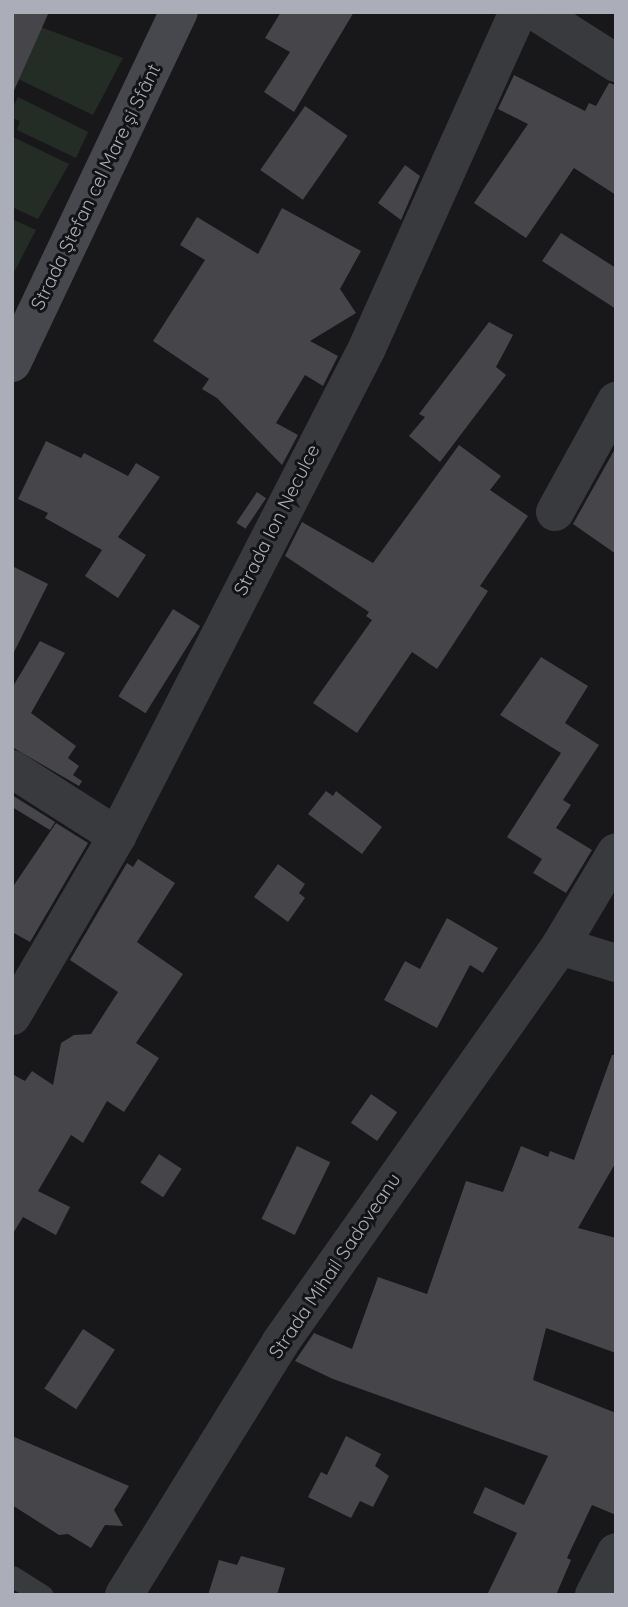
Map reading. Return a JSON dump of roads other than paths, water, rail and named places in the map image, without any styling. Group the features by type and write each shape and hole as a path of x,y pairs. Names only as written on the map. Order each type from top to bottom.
{"street":[{"name":"Strada Ștefan cel Mare și Sfânt","path":"17,342 179,12"},
{"name":"Strada Ion Neculce","path":"12,1016 117,836 367,348 517,12"},
{"path":"536,12 616,63"},
{"path":"555,512 616,401"},
{"path":"12,769 117,836"},
{"name":"Strada Mihail Sadoveanu","path":"124,1595 280,1343 560,946 616,852"},
{"path":"560,946 616,964"},
{"path":"594,1595 616,1552"}],"lane":[{"path":"12,1576 42,1595"}]}
